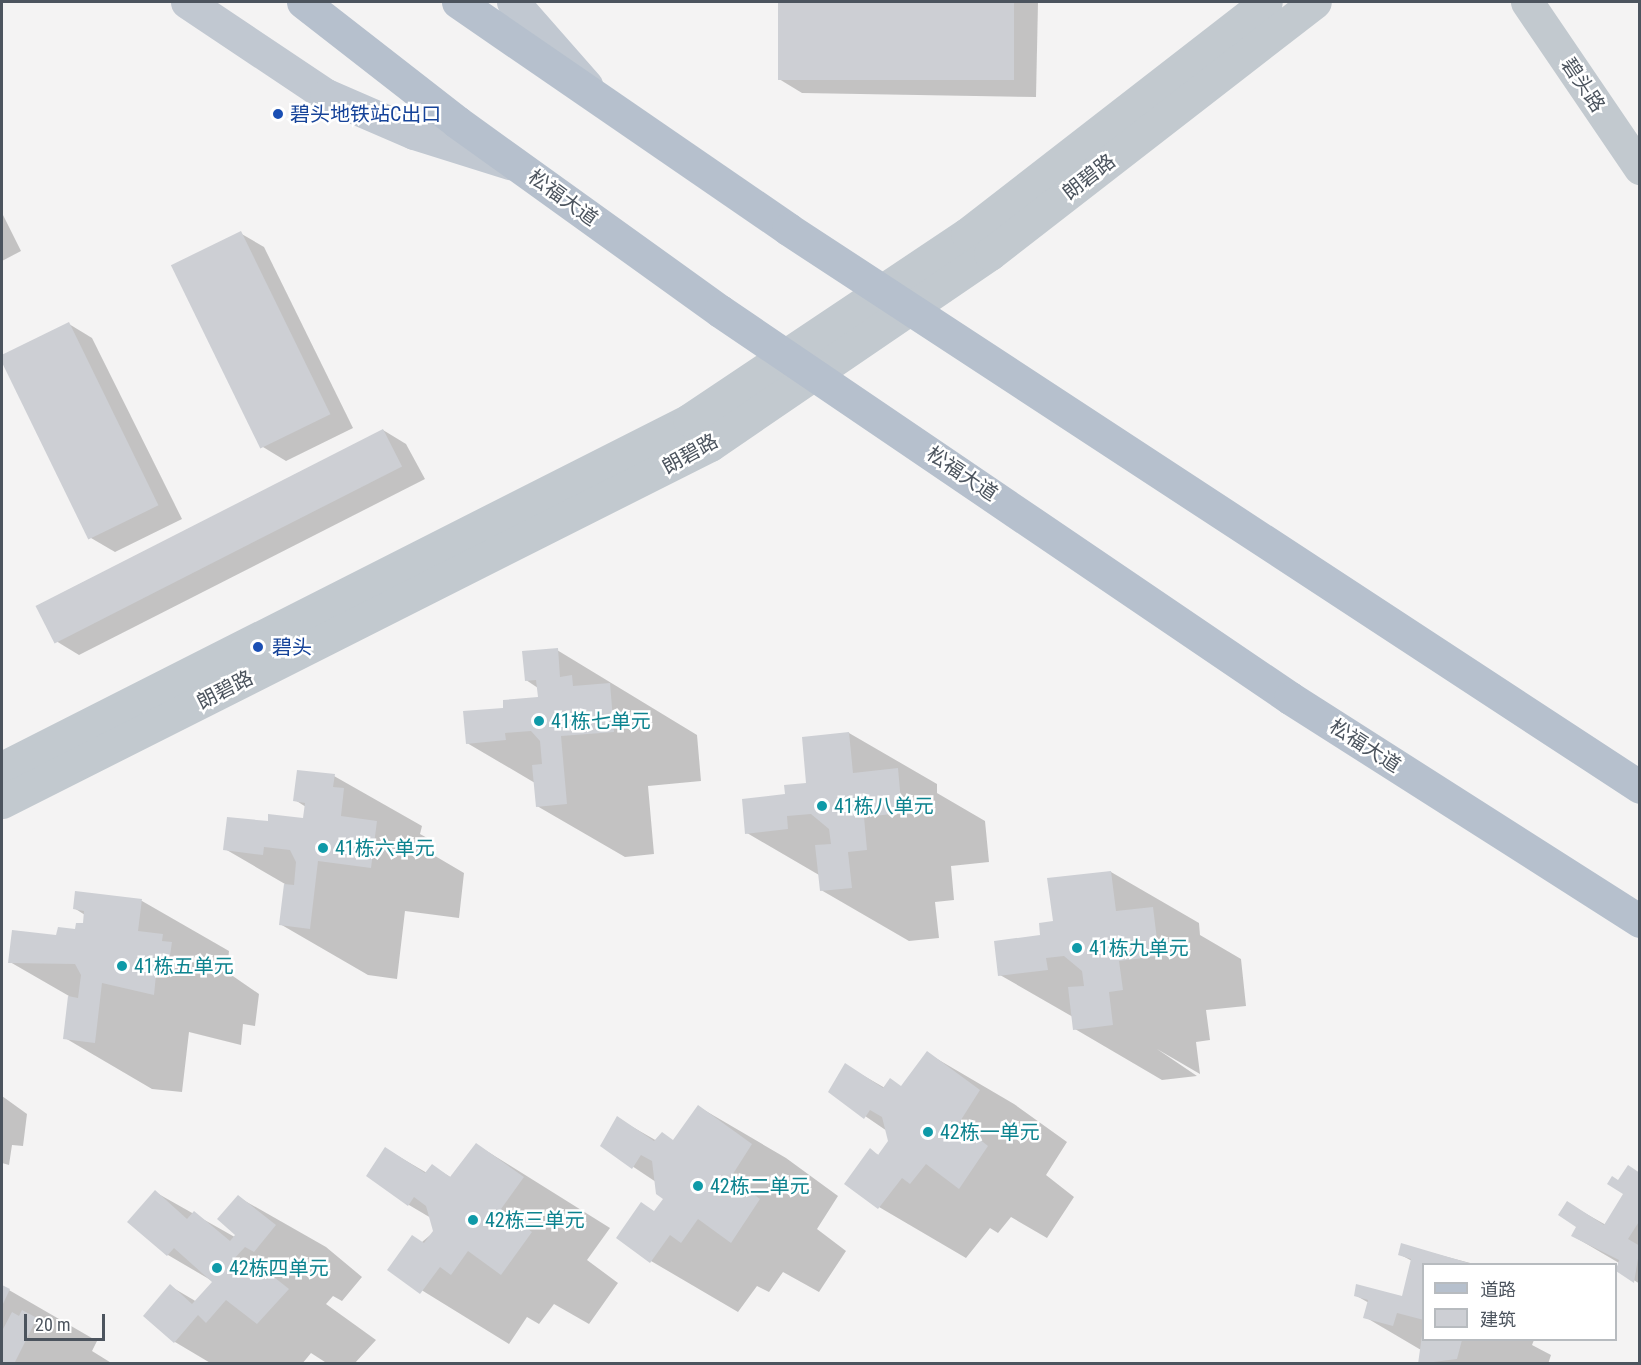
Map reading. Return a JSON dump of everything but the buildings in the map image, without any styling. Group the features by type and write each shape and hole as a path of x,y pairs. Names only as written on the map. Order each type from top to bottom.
{"main road":[{"path":"187,2 326,95 414,133 518,166"},
{"name":"松福大道","path":"303,2 518,166 813,374 1290,698 1640,921"},
{"path":"458,2 598,100 910,309 1640,787"},
{"path":"513,2 598,100"}],"street":[{"name":"朗碧路","path":"2,768 689,420 967,234 1266,2"},
{"name":"朗碧路","path":"2,802 710,445 990,254 1315,2"},
{"name":"碧头路","path":"1527,2 1640,168"}],"place":[{"name":"碧头地铁站C出口","path":"278,114"},
{"name":"碧头","path":"258,647"},
{"name":"41栋七单元","path":"539,721"},
{"name":"41栋八单元","path":"822,806"},
{"name":"41栋六单元","path":"323,848"},
{"name":"41栋九单元","path":"1077,948"},
{"name":"41栋五单元","path":"122,966"},
{"name":"42栋一单元","path":"928,1132"},
{"name":"42栋二单元","path":"698,1186"},
{"name":"42栋三单元","path":"473,1220"},
{"name":"42栋四单元","path":"217,1268"}]}
